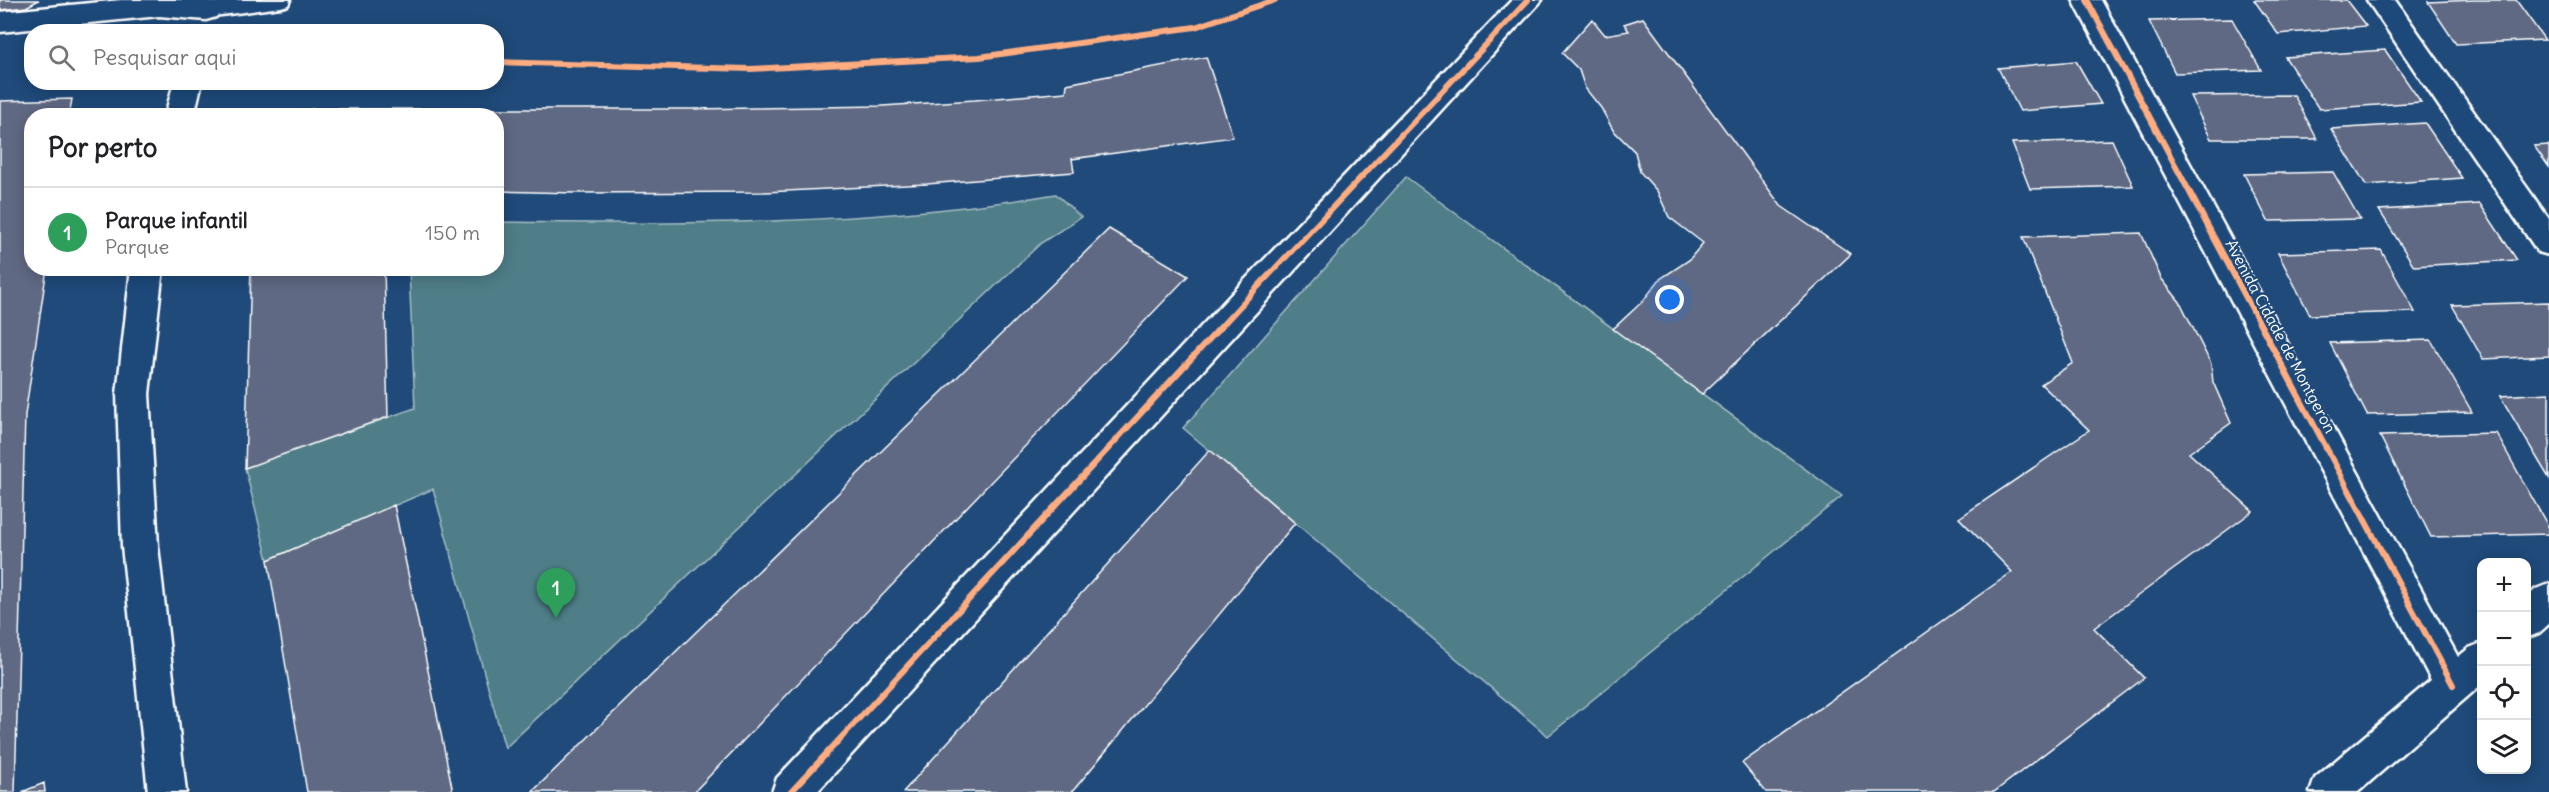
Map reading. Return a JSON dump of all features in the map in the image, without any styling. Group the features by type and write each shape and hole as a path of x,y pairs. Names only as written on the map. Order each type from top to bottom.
{"street":[{"path":"791,792 1252,293 1528,0"},
{"name":"Avenida Cidade de Montgeron","path":"2087,0 2452,685"},
{"path":"2381,0 2549,243"},
{"path":"0,22 95,6 159,6 209,14"},
{"path":"181,108 186,90"},
{"path":"146,276 133,394 140,546 167,792"},
{"path":"2531,617 2549,602"},
{"path":"2329,792 2477,663"}],"lane":[{"path":"209,14 281,0"}],"green space":[{"path":"1406,177 1842,496 1548,736 1183,428"},
{"path":"1056,194 1081,217 1041,243 505,748 433,489 268,560 245,468 415,408 409,276 504,276 504,222 777,221 917,212"}],"building":[{"path":"0,0 39,0 26,7 0,10"},
{"path":"2254,0 2346,0 2366,26 2278,34"},
{"path":"2516,0 2545,40 2456,44 2428,2"},
{"path":"1643,18 1781,206 1851,254 1702,394 1613,329 1643,301 1660,279 1689,260 1703,243 1669,217 1657,191 1640,172 1635,152 1613,130 1601,108 1585,88 1579,70 1562,53 1592,19 1605,35 1629,31 1624,24"},
{"path":"2232,19 2261,70 2175,73 2149,21"},
{"path":"2385,50 2421,102 2319,109 2285,57"},
{"path":"1206,57 1233,137 1072,159 1074,172 927,184 766,192 504,191 504,109 882,106 1066,92 1067,84"},
{"path":"2076,61 2101,104 2020,111 1998,68"},
{"path":"2294,95 2317,139 2211,139 2190,96"},
{"path":"72,99 70,108 24,108 24,276 46,276 25,415 15,792 0,792 0,101"},
{"path":"2425,123 2462,178 2366,185 2331,129"},
{"path":"2112,140 2133,186 2030,189 2012,143"},
{"path":"2549,145 2549,167 2534,146"},
{"path":"2333,172 2360,219 2268,221 2244,174"},
{"path":"2480,204 2517,260 2414,266 2379,210"},
{"path":"1109,229 1188,276 694,792 532,792"},
{"path":"2141,233 2161,278 2180,302 2211,364 2213,382 2231,423 2189,453 2253,511 2094,628 2144,678 1994,792 1766,792 1742,763 2012,572 1959,518 2089,430 2041,384 2073,363 2023,237"},
{"path":"2381,250 2415,312 2310,315 2278,253"},
{"path":"251,276 384,276 388,417 245,468"},
{"path":"2549,302 2549,356 2483,359 2452,305"},
{"path":"2431,340 2472,412 2367,415 2330,343"},
{"path":"2549,393 2549,478 2500,396"},
{"path":"2496,433 2549,528 2549,534 2431,537 2380,436"},
{"path":"1210,450 1295,523 1072,792 903,792"},
{"path":"394,505 453,792 307,792 268,560"},
{"path":"44,783 45,792 22,792"}],"cycle path":[{"path":"504,62 750,69 979,57 1195,27 1275,0"},
{"path":"791,792 1252,293 1528,0"},
{"path":"2087,0 2453,685"}],"place":[{"name":"Parque infantil","path":"556,618"}]}
